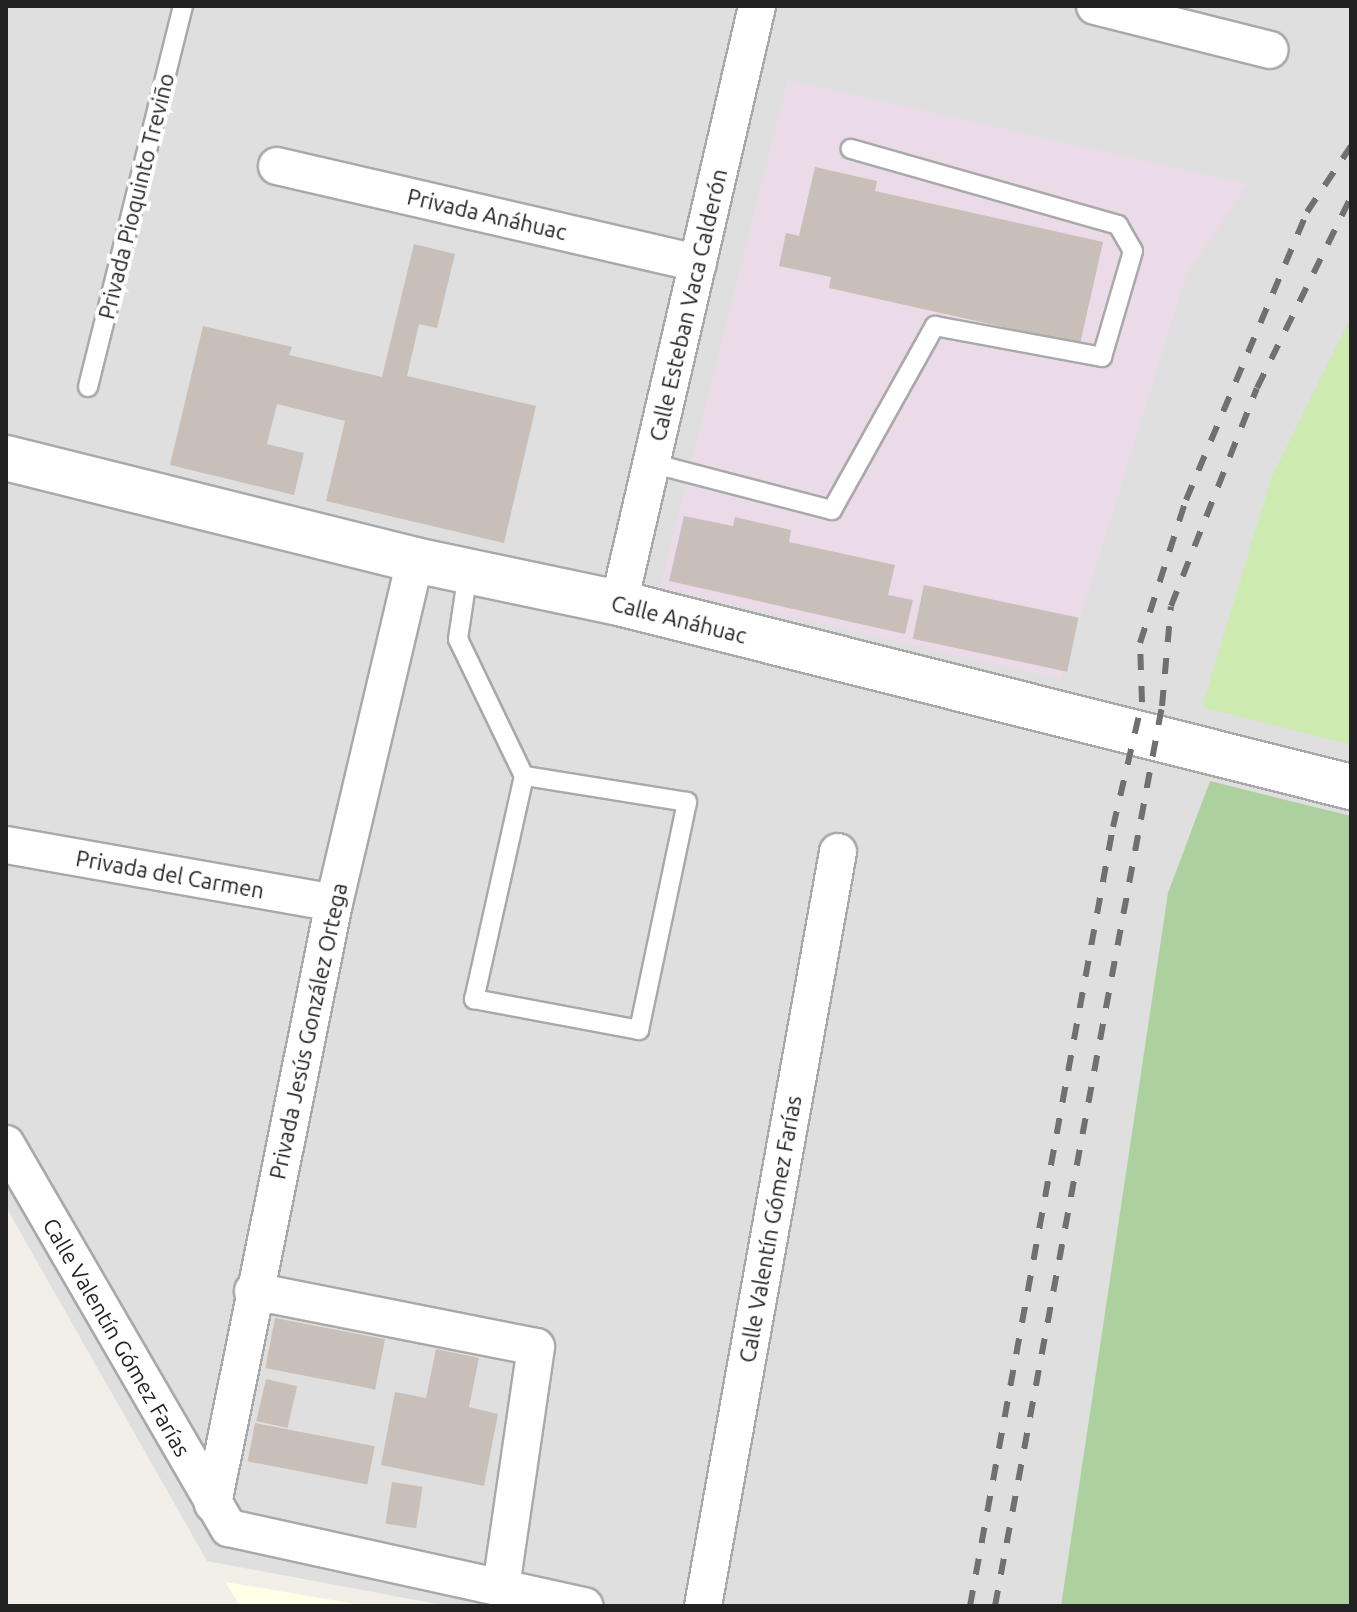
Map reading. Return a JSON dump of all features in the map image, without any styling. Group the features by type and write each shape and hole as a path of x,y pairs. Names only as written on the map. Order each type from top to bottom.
{"street":[{"name":"Calle Esteban Vaca Calderón","path":"619,603 757,6"},
{"path":"1095,6 1270,50"},
{"name":"Privada Anáhuac","path":"277,166 698,263"},
{"name":"Calle Anáhuac","path":"6,458 415,560 619,603 1351,787"},
{"name":"Privada Jesús González Ortega","path":"221,1516 253,1291 334,903 415,560"},
{"name":"Privada del Carmen","path":"6,845 334,903"},
{"name":"Calle Valentín Gómez Farías","path":"703,1606 838,852"},
{"name":"Calle Valentín Gómez Farías","path":"6,1144 221,1516"},
{"path":"253,1291 536,1347 501,1587"},
{"path":"221,1516 585,1606"}],"lane":[{"name":"Privada Pioquinto Treviño","path":"88,387 183,6"},
{"path":"651,463 832,510 935,326 1102,357 1133,251 1118,225 851,149"},
{"path":"468,572 458,639 524,776 474,999 639,1030 687,802 524,776"}],"shaded area":[{"path":"6,6 1351,6 1351,1606 448,1606 207,1561 6,1207"},
{"path":"788,80 1247,184 1186,275 1061,679 661,587"},
{"path":"225,1582 368,1606 240,1606"}],"green space":[{"path":"1351,317 1351,745 1202,707 1271,478"},
{"path":"1210,781 1351,816 1351,1606 1061,1606 1168,893"}],"building":[{"path":"815,167 877,181 875,191 1103,242 1080,344 829,288 831,277 779,266 786,233 799,236"},
{"path":"414,244 455,254 437,328 419,324 407,376 536,406 504,543 326,501 345,421 277,404 267,444 304,453 294,495 170,465 203,326 292,347 289,355 382,377"},
{"path":"684,516 733,526 735,517 791,530 789,542 895,565 888,595 913,600 905,634 669,581"},
{"path":"924,585 1079,618 1067,672 913,639"},
{"path":"275,1318 385,1339 375,1389 265,1368"},
{"path":"436,1349 479,1358 469,1407 498,1414 484,1486 381,1465 395,1392 426,1398"},
{"path":"266,1379 297,1386 288,1428 256,1421"},
{"path":"255,1423 375,1446 367,1485 248,1461"},
{"path":"392,1482 423,1487 416,1528 385,1523"}],"railway":[{"path":"970,1606 1113,827 1142,702 1140,643 1186,500 1307,212 1351,146"},
{"path":"995,1606 1162,706 1171,606 1257,388 1351,197"}]}
